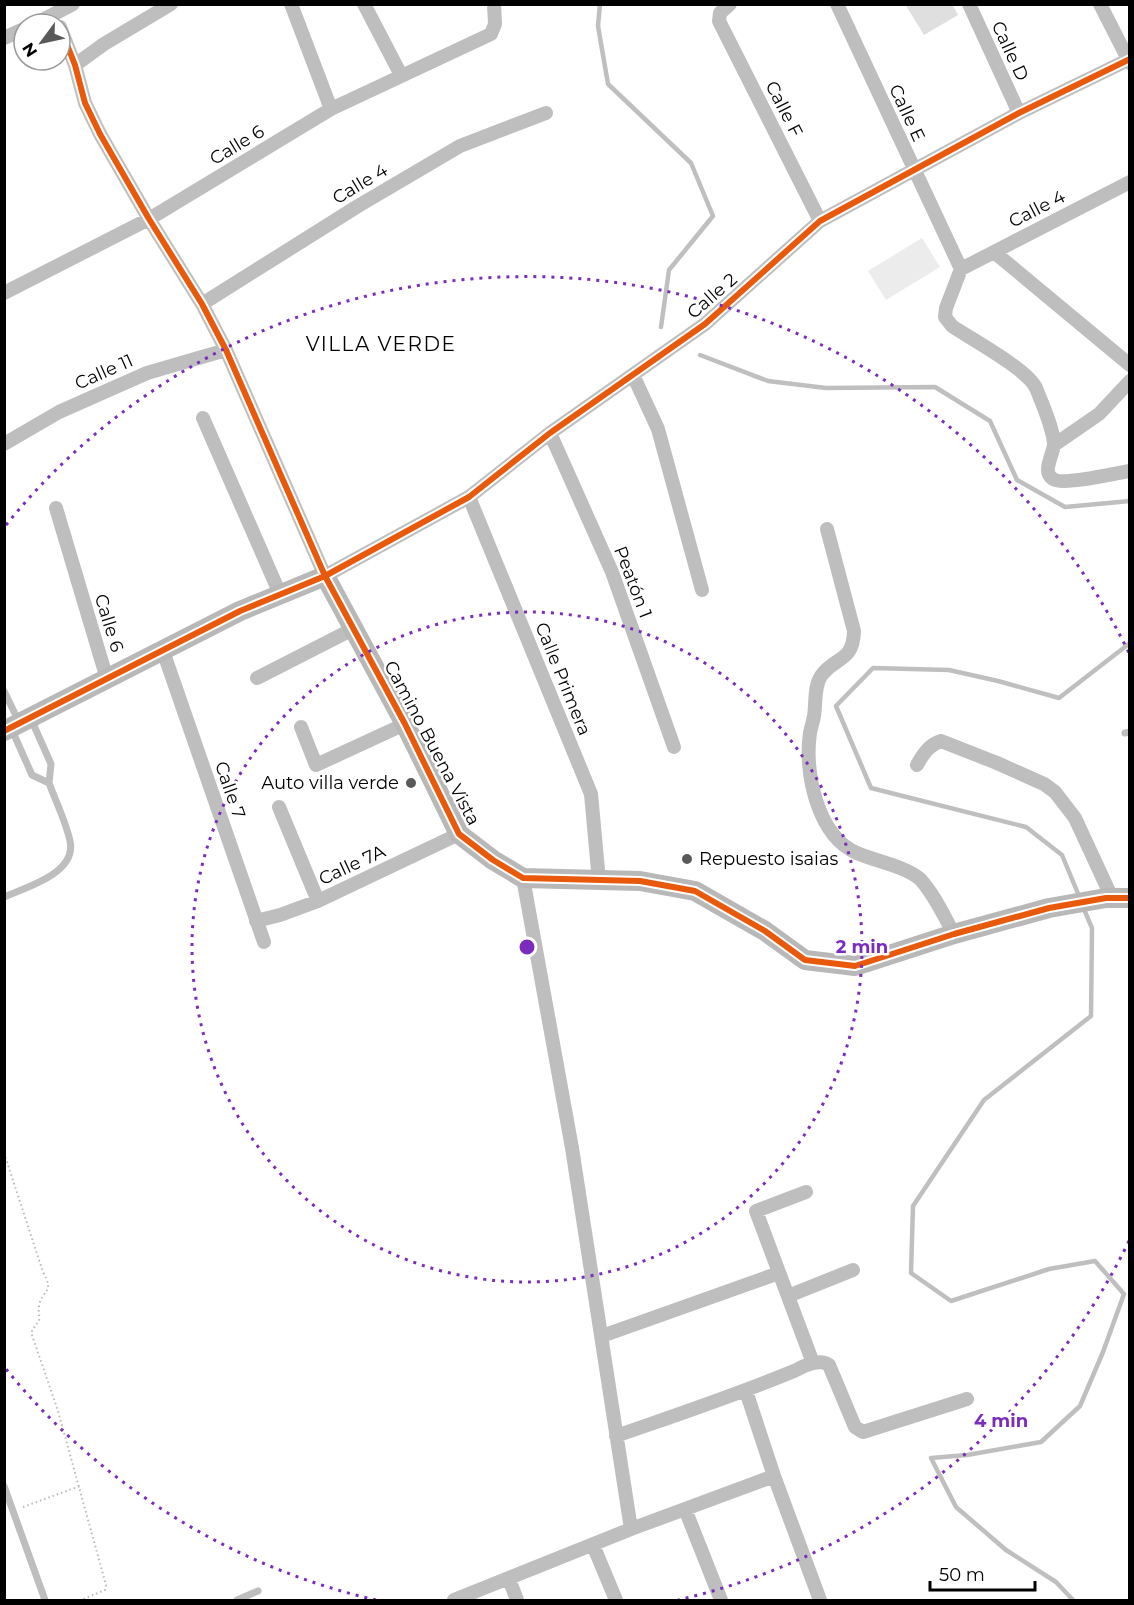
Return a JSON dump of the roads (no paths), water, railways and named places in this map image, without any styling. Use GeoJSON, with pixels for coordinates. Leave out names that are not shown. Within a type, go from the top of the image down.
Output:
{"type":"FeatureCollection","features":[{"type":"Feature","properties":{"kind":"street"},"geometry":{"type":"LineString","coordinates":[[75,65],[171,4]]}},
{"type":"Feature","properties":{"kind":"street"},"geometry":{"type":"LineString","coordinates":[[291,4],[331,109]]}},
{"type":"Feature","properties":{"kind":"street"},"geometry":{"type":"LineString","coordinates":[[364,4],[400,75]]}},
{"type":"Feature","properties":{"kind":"street","name":"Calle 6"},"geometry":{"type":"LineString","coordinates":[[4,293],[149,219],[331,109],[490,34],[495,24],[494,4]]}},
{"type":"Feature","properties":{"kind":"street","name":"Calle E"},"geometry":{"type":"LineString","coordinates":[[837,4],[961,268]]}},
{"type":"Feature","properties":{"kind":"street","name":"Calle D"},"geometry":{"type":"LineString","coordinates":[[969,4],[1019,113]]}},
{"type":"Feature","properties":{"kind":"street"},"geometry":{"type":"LineString","coordinates":[[1101,4],[1129,61]]}},
{"type":"Feature","properties":{"kind":"street","name":"Calle F"},"geometry":{"type":"LineString","coordinates":[[725,9],[719,21],[820,221]]}},
{"type":"Feature","properties":{"kind":"street"},"geometry":{"type":"LineString","coordinates":[[16,725],[240,611],[325,576],[226,350],[202,304],[99,134],[85,103],[72,58]]}},
{"type":"Feature","properties":{"kind":"street","name":"Calle 2"},"geometry":{"type":"LineString","coordinates":[[325,576],[469,497],[550,433],[705,324],[820,221],[1019,113],[1129,61]]}},
{"type":"Feature","properties":{"kind":"street","name":"Calle 4"},"geometry":{"type":"LineString","coordinates":[[202,304],[358,206],[460,146],[546,113]]}},
{"type":"Feature","properties":{"kind":"street","name":"Calle 4"},"geometry":{"type":"LineString","coordinates":[[961,268],[1130,182]]}},
{"type":"Feature","properties":{"kind":"street"},"geometry":{"type":"LineString","coordinates":[[994,252],[1130,365]]}},
{"type":"Feature","properties":{"kind":"street"},"geometry":{"type":"LineString","coordinates":[[961,268],[946,308],[945,317],[952,326],[1020,370],[1034,385],[1054,445],[1048,474],[1055,481],[1060,481],[1130,471]]}},
{"type":"Feature","properties":{"kind":"street","name":"Calle 11"},"geometry":{"type":"LineString","coordinates":[[4,444],[59,412],[147,373],[226,350]]}},
{"type":"Feature","properties":{"kind":"street"},"geometry":{"type":"LineString","coordinates":[[633,375],[658,429],[702,590]]}},
{"type":"Feature","properties":{"kind":"street"},"geometry":{"type":"LineString","coordinates":[[1054,445],[1099,414],[1130,381]]}},
{"type":"Feature","properties":{"kind":"street"},"geometry":{"type":"LineString","coordinates":[[203,418],[280,594]]}},
{"type":"Feature","properties":{"kind":"street","name":"Peatón 1"},"geometry":{"type":"LineString","coordinates":[[550,433],[612,572],[674,747]]}},
{"type":"Feature","properties":{"kind":"street","name":"Calle Primera"},"geometry":{"type":"LineString","coordinates":[[469,497],[591,794],[599,880]]}},
{"type":"Feature","properties":{"kind":"street","name":"Calle 6"},"geometry":{"type":"LineString","coordinates":[[56,508],[107,679]]}},
{"type":"Feature","properties":{"kind":"street"},"geometry":{"type":"LineString","coordinates":[[827,529],[854,638],[850,651],[820,677],[810,733],[808,761],[811,785],[822,814],[835,837],[854,852],[889,864],[919,879],[933,897],[954,933]]}},
{"type":"Feature","properties":{"kind":"street","name":"Camino Buena Vista"},"geometry":{"type":"LineString","coordinates":[[325,576],[405,724],[459,834],[493,860],[523,878],[640,881],[695,891],[765,931],[805,960],[855,966],[954,933],[1049,908],[1116,898]]}},
{"type":"Feature","properties":{"kind":"street"},"geometry":{"type":"LineString","coordinates":[[257,678],[355,628]]}},
{"type":"Feature","properties":{"kind":"street","name":"Calle 7"},"geometry":{"type":"LineString","coordinates":[[163,651],[264,942]]}},
{"type":"Feature","properties":{"kind":"street"},"geometry":{"type":"LineString","coordinates":[[302,727],[316,765],[405,724]]}},
{"type":"Feature","properties":{"kind":"street"},"geometry":{"type":"LineString","coordinates":[[917,765],[927,750],[941,741],[1044,784],[1055,792],[1075,818],[1116,898]]}},
{"type":"Feature","properties":{"kind":"street"},"geometry":{"type":"LineString","coordinates":[[279,807],[318,901]]}},
{"type":"Feature","properties":{"kind":"street","name":"Calle 7A"},"geometry":{"type":"LineString","coordinates":[[256,921],[318,901],[459,834]]}},
{"type":"Feature","properties":{"kind":"street"},"geometry":{"type":"LineString","coordinates":[[523,878],[572,1148],[631,1529]]}},
{"type":"Feature","properties":{"kind":"street"},"geometry":{"type":"LineString","coordinates":[[806,1192],[756,1211],[813,1363]]}},
{"type":"Feature","properties":{"kind":"street"},"geometry":{"type":"LineString","coordinates":[[788,1296],[853,1270]]}},
{"type":"Feature","properties":{"kind":"street"},"geometry":{"type":"LineString","coordinates":[[602,1336],[779,1273]]}},
{"type":"Feature","properties":{"kind":"street"},"geometry":{"type":"LineString","coordinates":[[616,1436],[746,1391],[813,1363],[829,1365],[855,1427],[863,1432],[967,1399]]}},
{"type":"Feature","properties":{"kind":"street"},"geometry":{"type":"LineString","coordinates":[[746,1391],[774,1476],[820,1600]]}},
{"type":"Feature","properties":{"kind":"street"},"geometry":{"type":"LineString","coordinates":[[454,1600],[631,1529],[774,1476]]}},
{"type":"Feature","properties":{"kind":"street"},"geometry":{"type":"LineString","coordinates":[[685,1509],[721,1600]]}},
{"type":"Feature","properties":{"kind":"street"},"geometry":{"type":"LineString","coordinates":[[593,1545],[616,1600]]}},
{"type":"Feature","properties":{"kind":"street"},"geometry":{"type":"LineString","coordinates":[[509,1579],[517,1600]]}},
{"type":"Feature","properties":{"kind":"lane"},"geometry":{"type":"LineString","coordinates":[[4,691],[32,775],[49,783]]}},
{"type":"Feature","properties":{"kind":"lane"},"geometry":{"type":"LineString","coordinates":[[4,897],[51,876],[70,858],[71,842],[49,783],[51,765],[16,725]]}},
{"type":"Feature","properties":{"kind":"lane"},"geometry":{"type":"LineString","coordinates":[[4,1486],[45,1600]]}},
{"type":"Feature","properties":{"kind":"lane"},"geometry":{"type":"LineString","coordinates":[[237,1600],[258,1591]]}},
{"type":"Feature","properties":{"kind":"waterway"},"geometry":{"type":"LineString","coordinates":[[600,4],[598,26],[608,84],[691,163],[713,216],[669,270],[661,327]]}},
{"type":"Feature","properties":{"kind":"waterway"},"geometry":{"type":"LineString","coordinates":[[700,355],[768,381],[826,388],[935,387],[990,421],[1017,480],[1065,507],[1130,501]]}},
{"type":"Feature","properties":{"kind":"waterway"},"geometry":{"type":"LineString","coordinates":[[1079,896],[1062,855],[1026,827],[871,788],[836,706],[873,668],[949,670],[1059,698],[1130,643]]}},
{"type":"Feature","properties":{"kind":"waterway"},"geometry":{"type":"LineString","coordinates":[[1073,1600],[1056,1582],[1006,1550],[956,1507],[931,1458],[967,1455],[1041,1442],[1080,1406],[1124,1294],[1095,1261],[1049,1269],[951,1301],[911,1273],[913,1206],[984,1100],[1091,1016],[1092,928],[1083,907]]}},
{"type":"Feature","properties":{"kind":"place","name":"Auto villa verde"},"geometry":{"type":"Point","coordinates":[411,783]}},
{"type":"Feature","properties":{"kind":"place","name":"Repuesto isaias"},"geometry":{"type":"Point","coordinates":[687,859]}},
{"type":"Feature","properties":{"kind":"district","name":"VILLA VERDE"},"geometry":{"type":"Point","coordinates":[381,344]}}]}
